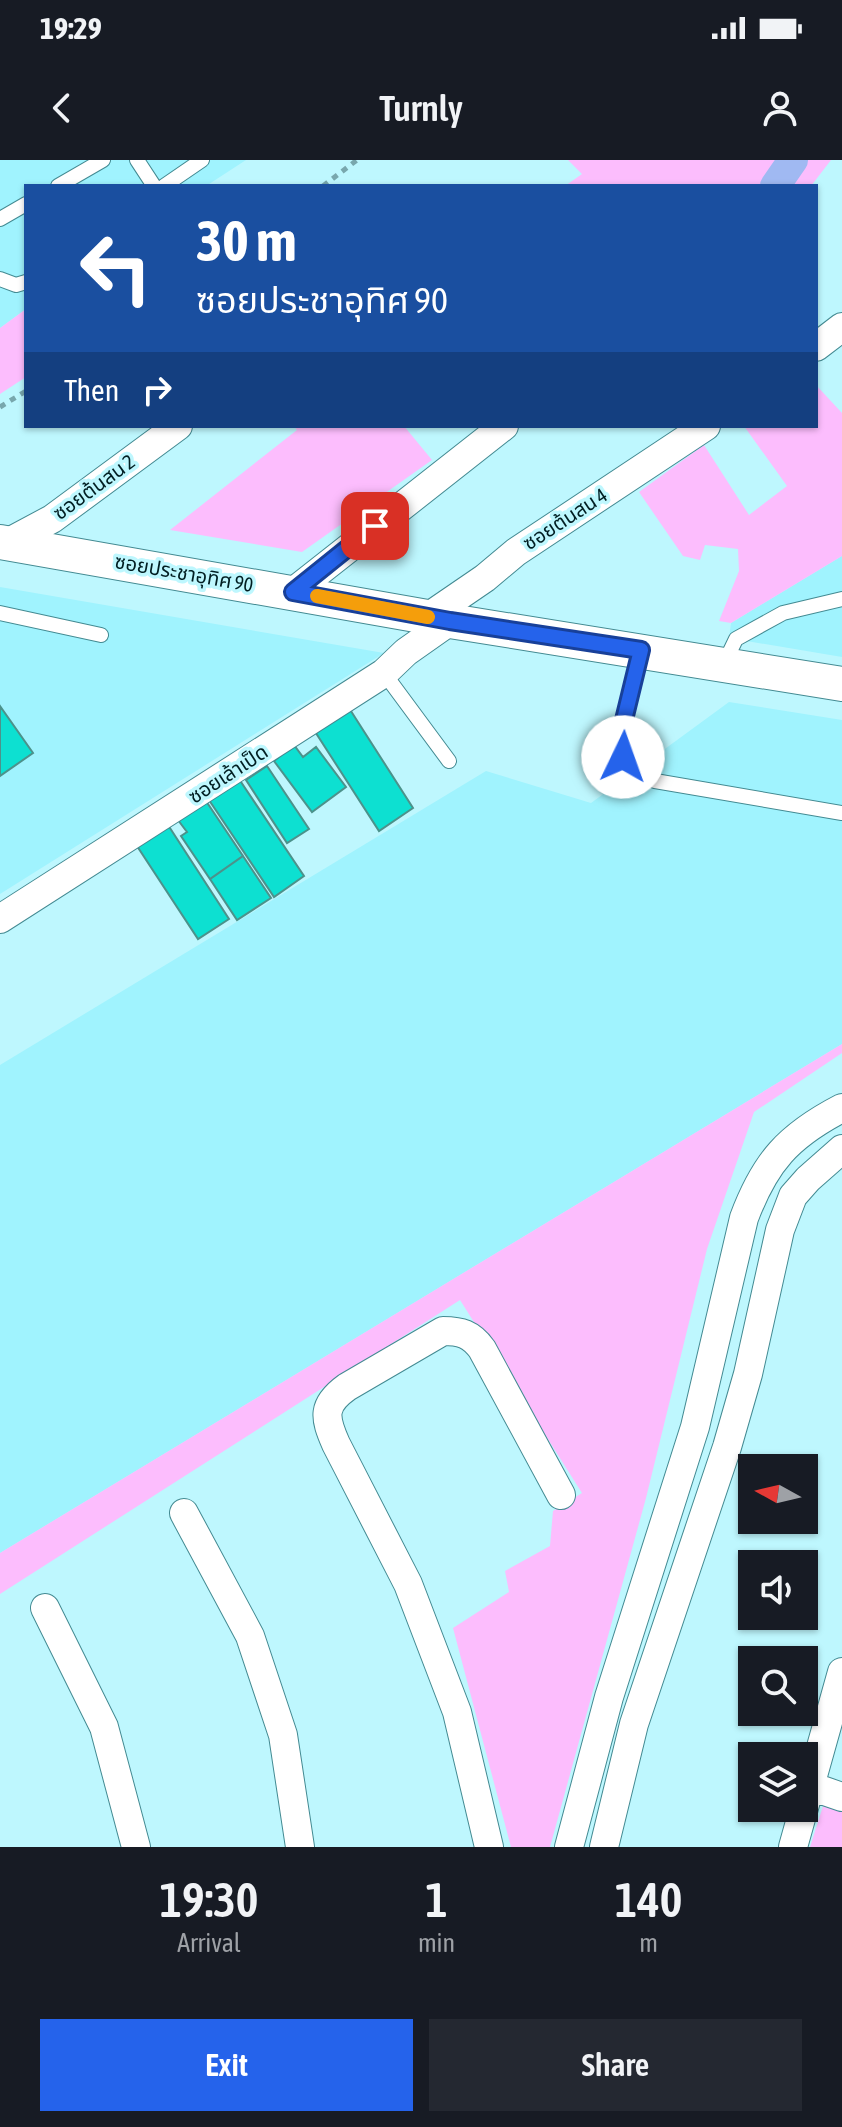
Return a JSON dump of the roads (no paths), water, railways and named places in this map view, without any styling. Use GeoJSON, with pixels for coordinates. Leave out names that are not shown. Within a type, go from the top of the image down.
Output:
{"type":"FeatureCollection","features":[{"type":"Feature","properties":{"kind":"street"},"geometry":{"type":"LineString","coordinates":[[818,345],[842,327]]}},
{"type":"Feature","properties":{"kind":"street","name":"ซอยต้นสน 2"},"geometry":{"type":"LineString","coordinates":[[4,546],[52,519],[175,428]]}},
{"type":"Feature","properties":{"kind":"street"},"geometry":{"type":"LineString","coordinates":[[293,592],[501,428]]}},
{"type":"Feature","properties":{"kind":"street","name":"ซอยต้นสน 4"},"geometry":{"type":"LineString","coordinates":[[439,619],[516,552],[700,428]]}},
{"type":"Feature","properties":{"kind":"street","name":"ซอยประชาอุทิศ 90"},"geometry":{"type":"LineString","coordinates":[[4,546],[842,684]]}},
{"type":"Feature","properties":{"kind":"street","name":"ซอยเล้าเป็ด"},"geometry":{"type":"LineString","coordinates":[[0,919],[384,673],[439,619]]}},
{"type":"Feature","properties":{"kind":"street"},"geometry":{"type":"LineString","coordinates":[[569,1847],[609,1697],[695,1427],[744,1218],[756,1186],[771,1161],[796,1137],[842,1108]]}},
{"type":"Feature","properties":{"kind":"street"},"geometry":{"type":"LineString","coordinates":[[604,1847],[634,1724],[727,1447],[757,1337],[773,1253],[793,1196],[842,1149]]}},
{"type":"Feature","properties":{"kind":"street"},"geometry":{"type":"LineString","coordinates":[[719,1326],[757,1337]]}},
{"type":"Feature","properties":{"kind":"street"},"geometry":{"type":"LineString","coordinates":[[489,1847],[457,1712],[408,1584],[336,1444],[328,1425],[327,1410],[333,1397],[347,1387],[443,1331],[459,1331],[473,1337],[482,1349],[561,1495]]}},
{"type":"Feature","properties":{"kind":"street"},"geometry":{"type":"LineString","coordinates":[[184,1513],[250,1636],[283,1735],[300,1847]]}},
{"type":"Feature","properties":{"kind":"street"},"geometry":{"type":"LineString","coordinates":[[45,1608],[104,1727],[136,1847]]}},
{"type":"Feature","properties":{"kind":"street"},"geometry":{"type":"LineString","coordinates":[[818,1758],[842,1672]]}},
{"type":"Feature","properties":{"kind":"street"},"geometry":{"type":"LineString","coordinates":[[818,1789],[842,1797]]}},
{"type":"Feature","properties":{"kind":"street"},"geometry":{"type":"LineString","coordinates":[[793,1847],[800,1822]]}},
{"type":"Feature","properties":{"kind":"lane"},"geometry":{"type":"LineString","coordinates":[[61,184],[103,160]]}},
{"type":"Feature","properties":{"kind":"lane"},"geometry":{"type":"LineString","coordinates":[[137,160],[153,184]]}},
{"type":"Feature","properties":{"kind":"lane"},"geometry":{"type":"LineString","coordinates":[[167,184],[202,160]]}},
{"type":"Feature","properties":{"kind":"lane"},"geometry":{"type":"LineString","coordinates":[[0,219],[24,205]]}},
{"type":"Feature","properties":{"kind":"lane"},"geometry":{"type":"LineString","coordinates":[[0,279],[16,285],[24,283]]}},
{"type":"Feature","properties":{"kind":"lane"},"geometry":{"type":"LineString","coordinates":[[724,664],[736,639],[783,613],[842,599]]}},
{"type":"Feature","properties":{"kind":"lane"},"geometry":{"type":"LineString","coordinates":[[0,613],[101,635]]}},
{"type":"Feature","properties":{"kind":"lane"},"geometry":{"type":"LineString","coordinates":[[641,650],[622,728],[623,757],[635,773],[655,781],[842,813]]}},
{"type":"Feature","properties":{"kind":"lane"},"geometry":{"type":"LineString","coordinates":[[384,673],[449,761]]}},
{"type":"Feature","properties":{"kind":"waterway"},"geometry":{"type":"LineString","coordinates":[[776,184],[793,160]]}}]}
